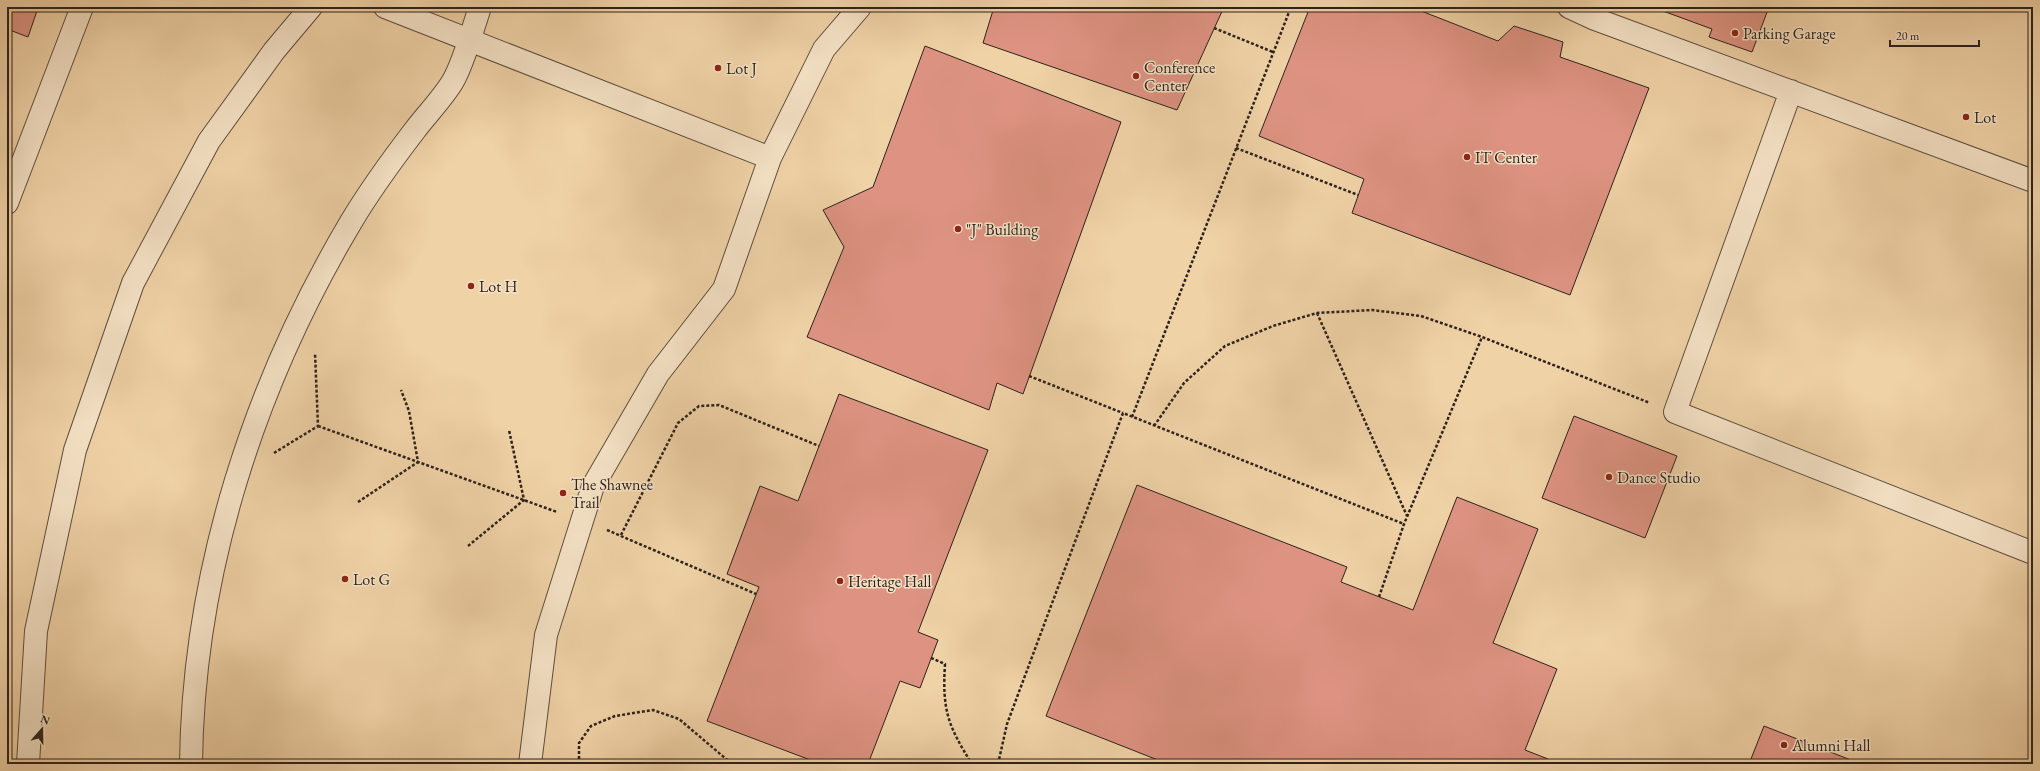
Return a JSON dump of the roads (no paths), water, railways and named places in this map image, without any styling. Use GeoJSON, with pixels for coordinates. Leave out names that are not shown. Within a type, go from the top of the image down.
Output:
{"type":"FeatureCollection","features":[{"type":"Feature","properties":{"kind":"lane"},"geometry":{"type":"LineString","coordinates":[[7,203],[82,7]]}},
{"type":"Feature","properties":{"kind":"lane"},"geometry":{"type":"LineString","coordinates":[[28,764],[36,631],[75,450],[133,283],[209,141],[274,51],[311,7]]}},
{"type":"Feature","properties":{"kind":"lane"},"geometry":{"type":"LineString","coordinates":[[385,7],[770,158]]}},
{"type":"Feature","properties":{"kind":"lane"},"geometry":{"type":"LineString","coordinates":[[191,764],[191,729],[194,695],[212,570],[233,485],[258,416],[304,306],[320,275],[379,178],[453,80],[480,7]]}},
{"type":"Feature","properties":{"kind":"lane"},"geometry":{"type":"LineString","coordinates":[[530,764],[546,635],[593,486],[658,374],[724,289],[770,158],[824,49],[860,7]]}},
{"type":"Feature","properties":{"kind":"lane"},"geometry":{"type":"LineString","coordinates":[[1569,7],[1595,19],[2033,181]]}},
{"type":"Feature","properties":{"kind":"lane"},"geometry":{"type":"LineString","coordinates":[[1790,91],[1675,412],[2033,553]]}},
{"type":"Feature","properties":{"kind":"place","name":"Parking Garage"},"geometry":{"type":"Point","coordinates":[1735,33]}},
{"type":"Feature","properties":{"kind":"place","name":"Lot J"},"geometry":{"type":"Point","coordinates":[718,68]}},
{"type":"Feature","properties":{"kind":"place","name":"Conference Center"},"geometry":{"type":"Point","coordinates":[1136,76]}},
{"type":"Feature","properties":{"kind":"place","name":"Lot"},"geometry":{"type":"Point","coordinates":[1966,117]}},
{"type":"Feature","properties":{"kind":"place","name":"IT Center"},"geometry":{"type":"Point","coordinates":[1467,157]}},
{"type":"Feature","properties":{"kind":"place","name":"\"J\" Building"},"geometry":{"type":"Point","coordinates":[958,229]}},
{"type":"Feature","properties":{"kind":"place","name":"Lot H"},"geometry":{"type":"Point","coordinates":[471,286]}},
{"type":"Feature","properties":{"kind":"place","name":"Dance Studio"},"geometry":{"type":"Point","coordinates":[1609,477]}},
{"type":"Feature","properties":{"kind":"place","name":"The Shawnee Trail"},"geometry":{"type":"Point","coordinates":[563,493]}},
{"type":"Feature","properties":{"kind":"place","name":"Lot G"},"geometry":{"type":"Point","coordinates":[345,579]}},
{"type":"Feature","properties":{"kind":"place","name":"Heritage Hall"},"geometry":{"type":"Point","coordinates":[840,581]}},
{"type":"Feature","properties":{"kind":"place","name":"Alumni Hall"},"geometry":{"type":"Point","coordinates":[1784,745]}}]}
